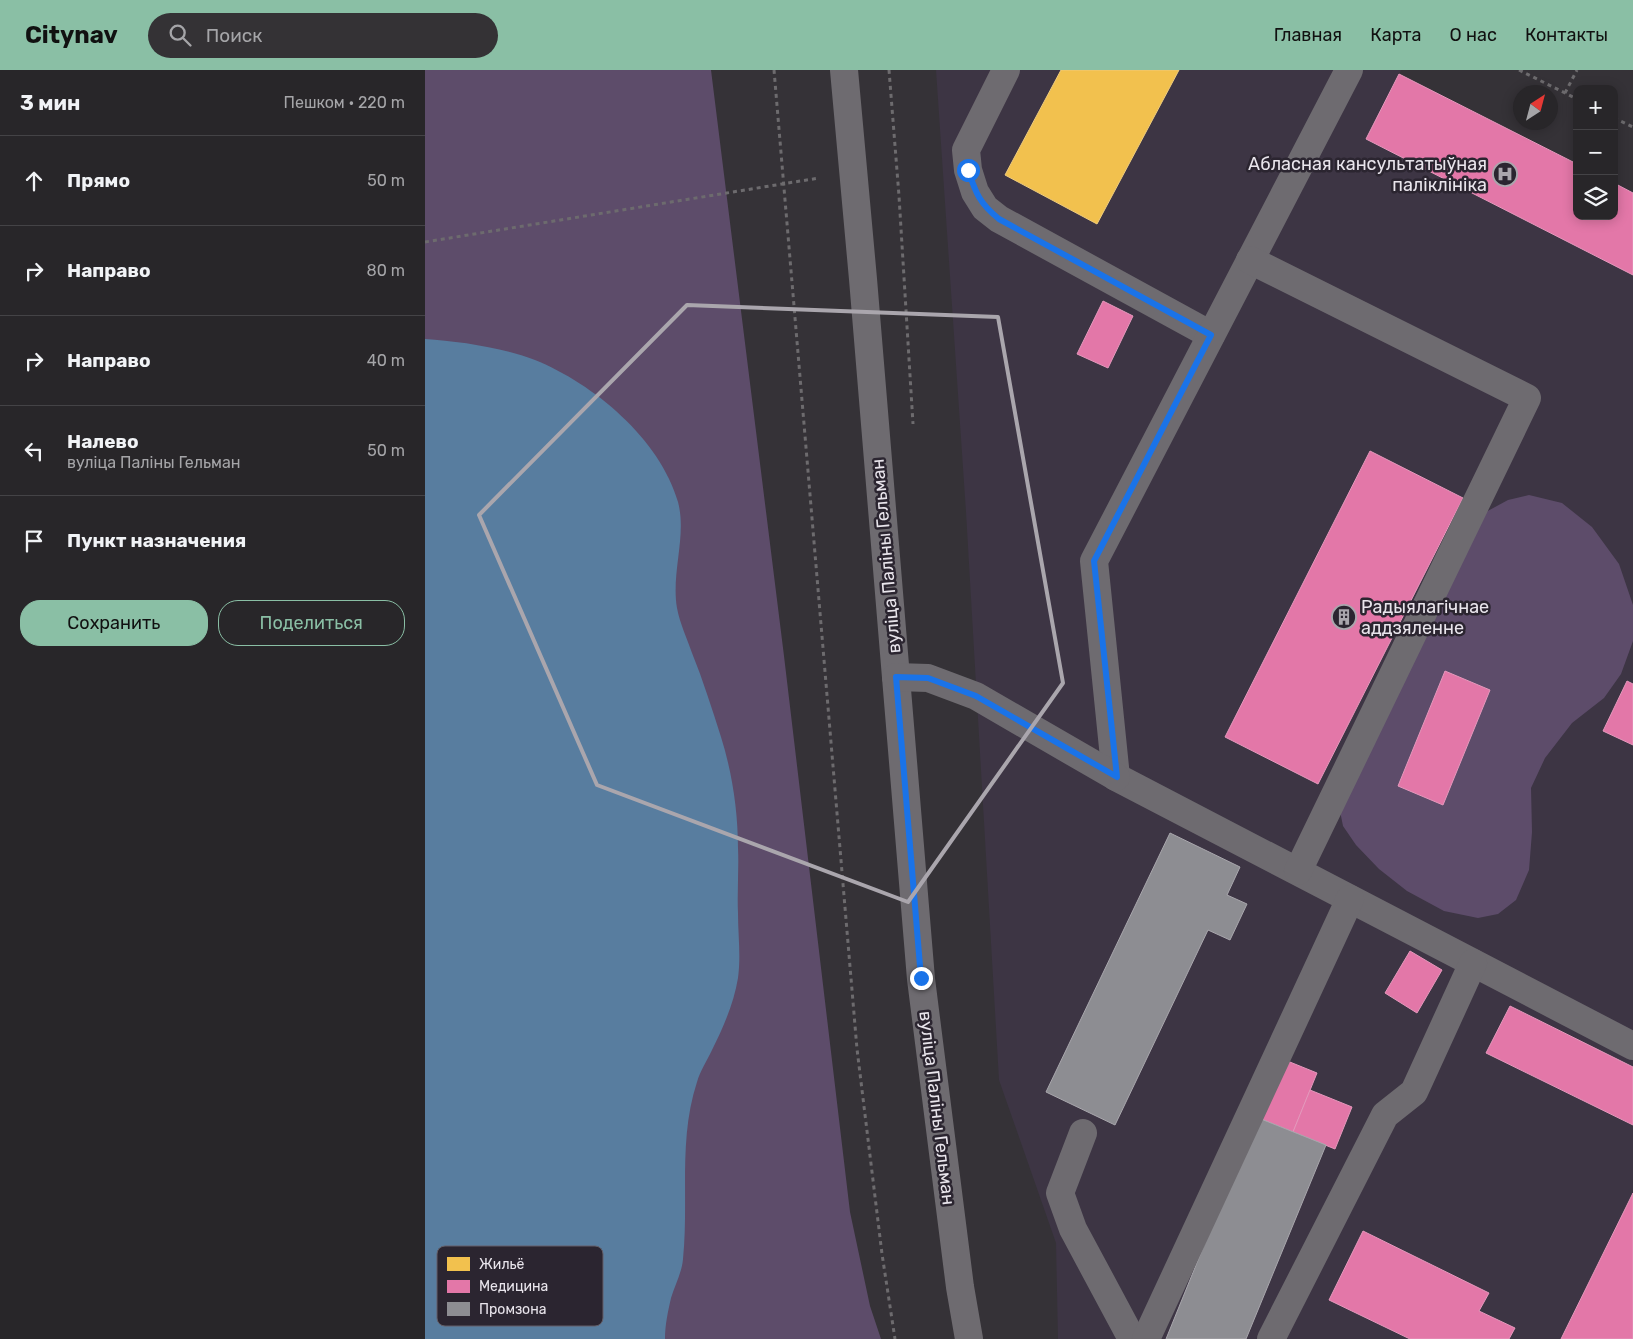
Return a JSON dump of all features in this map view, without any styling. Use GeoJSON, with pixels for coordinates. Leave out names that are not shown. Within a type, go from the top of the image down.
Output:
{"type":"FeatureCollection","features":[{"type":"Feature","properties":{"kind":"street","name":"вуліца Паліны Гельман"},"geometry":{"type":"LineString","coordinates":[[844,70],[921,978],[960,1287],[969,1339]]}},
{"type":"Feature","properties":{"kind":"street"},"geometry":{"type":"LineString","coordinates":[[1006,70],[966,150],[968,170],[975,192],[985,208],[999,219],[1211,335]]}},
{"type":"Feature","properties":{"kind":"street"},"geometry":{"type":"LineString","coordinates":[[1117,777],[1094,561],[1349,70]]}},
{"type":"Feature","properties":{"kind":"street"},"geometry":{"type":"LineString","coordinates":[[1250,260],[1527,398],[1298,871]]}},
{"type":"Feature","properties":{"kind":"street"},"geometry":{"type":"LineString","coordinates":[[896,677],[928,678],[976,696],[1117,777],[1633,1046]]}},
{"type":"Feature","properties":{"kind":"street"},"geometry":{"type":"LineString","coordinates":[[1146,1339],[1350,898]]}},
{"type":"Feature","properties":{"kind":"street"},"geometry":{"type":"LineString","coordinates":[[1271,1339],[1385,1115],[1414,1092],[1473,963]]}},
{"type":"Feature","properties":{"kind":"street"},"geometry":{"type":"LineString","coordinates":[[1083,1133],[1060,1193],[1073,1228],[1132,1339]]}},
{"type":"Feature","properties":{"kind":"path"},"geometry":{"type":"LineString","coordinates":[[774,70],[857,1048],[882,1254],[895,1339]]}},
{"type":"Feature","properties":{"kind":"path"},"geometry":{"type":"LineString","coordinates":[[1519,70],[1573,97]]}},
{"type":"Feature","properties":{"kind":"path"},"geometry":{"type":"LineString","coordinates":[[1565,93],[1577,70]]}},
{"type":"Feature","properties":{"kind":"path"},"geometry":{"type":"LineString","coordinates":[[1618,120],[1633,127]]}},
{"type":"Feature","properties":{"kind":"path"},"geometry":{"type":"LineString","coordinates":[[425,242],[854,173]]}},
{"type":"Feature","properties":{"kind":"highlighted area"},"geometry":{"type":"Polygon","coordinates":[[[687,305],[998,317],[1063,683],[908,902],[597,785],[479,515],[687,305]]]}},
{"type":"Feature","properties":{"kind":"shaded area"},"geometry":{"type":"Polygon","coordinates":[[[425,70],[711,70],[784,656],[850,1212],[870,1306],[881,1339],[425,1339],[425,70]]]}},
{"type":"Feature","properties":{"kind":"shaded area"},"geometry":{"type":"Polygon","coordinates":[[[936,70],[1401,70],[1399,74],[1573,162],[1573,220],[1618,220],[1618,184],[1633,192],[1633,1339],[1058,1339],[1056,1243],[999,1080],[966,512],[936,70]]]}},
{"type":"Feature","properties":{"kind":"shaded area"},"geometry":{"type":"Polygon","coordinates":[[[1529,495],[1562,503],[1592,527],[1619,564],[1633,605],[1633,641],[1621,674],[1604,698],[1572,723],[1545,758],[1531,788],[1532,832],[1529,870],[1516,900],[1498,914],[1478,918],[1444,911],[1407,891],[1379,869],[1356,845],[1343,826],[1338,801],[1484,513],[1508,500],[1529,495]]]}},
{"type":"Feature","properties":{"kind":"water"},"geometry":{"type":"Polygon","coordinates":[[[425,339],[452,341],[510,352],[535,360],[580,383],[622,416],[656,457],[669,479],[678,502],[681,528],[676,581],[677,608],[721,737],[736,806],[739,962],[738,978],[731,1006],[700,1074],[691,1104],[686,1148],[683,1259],[670,1303],[665,1339],[425,1339],[425,339]]]}},
{"type":"Feature","properties":{"kind":"building: Жильё"},"geometry":{"type":"Polygon","coordinates":[[[1061,70],[1179,70],[1097,224],[1005,175],[1061,70]]]}},
{"type":"Feature","properties":{"kind":"building: Медицина","name":"Абласная кансультатыўная паліклініка"},"geometry":{"type":"Polygon","coordinates":[[[1399,74],[1573,162],[1573,220],[1618,220],[1618,185],[1633,193],[1633,275],[1366,139],[1399,74]]]}},
{"type":"Feature","properties":{"kind":"building: Медицина"},"geometry":{"type":"Polygon","coordinates":[[[1103,301],[1133,316],[1108,368],[1077,354],[1103,301]]]}},
{"type":"Feature","properties":{"kind":"building: Медицина","name":"Радыялагічнае аддзяленне"},"geometry":{"type":"Polygon","coordinates":[[[1370,451],[1463,498],[1318,784],[1225,737],[1370,451]]]}},
{"type":"Feature","properties":{"kind":"building: Медицина"},"geometry":{"type":"Polygon","coordinates":[[[1445,671],[1490,690],[1443,805],[1398,786],[1445,671]]]}},
{"type":"Feature","properties":{"kind":"building: Медицина"},"geometry":{"type":"Polygon","coordinates":[[[1627,681],[1633,684],[1633,745],[1603,731],[1627,681]]]}},
{"type":"Feature","properties":{"kind":"building: Медицина"},"geometry":{"type":"Polygon","coordinates":[[[1410,951],[1442,970],[1417,1013],[1385,993],[1410,951]]]}},
{"type":"Feature","properties":{"kind":"building: Медицина"},"geometry":{"type":"Polygon","coordinates":[[[1510,1006],[1633,1067],[1633,1125],[1486,1053],[1510,1006]]]}},
{"type":"Feature","properties":{"kind":"building: Медицина"},"geometry":{"type":"Polygon","coordinates":[[[1280,1058],[1317,1073],[1293,1132],[1256,1117],[1280,1058]]]}},
{"type":"Feature","properties":{"kind":"building: Медицина"},"geometry":{"type":"Polygon","coordinates":[[[1310,1090],[1352,1107],[1335,1149],[1293,1132],[1310,1090]]]}},
{"type":"Feature","properties":{"kind":"building: Медицина"},"geometry":{"type":"Polygon","coordinates":[[[1633,1193],[1633,1339],[1561,1339],[1633,1193]]]}},
{"type":"Feature","properties":{"kind":"building: Медицина"},"geometry":{"type":"Polygon","coordinates":[[[1363,1231],[1489,1293],[1479,1311],[1515,1328],[1509,1339],[1410,1339],[1329,1300],[1363,1231]]]}},
{"type":"Feature","properties":{"kind":"building: Промзона"},"geometry":{"type":"Polygon","coordinates":[[[1170,833],[1240,867],[1227,895],[1247,904],[1230,940],[1208,930],[1115,1125],[1046,1092],[1170,833]]]}},
{"type":"Feature","properties":{"kind":"building: Промзона"},"geometry":{"type":"Polygon","coordinates":[[[1256,1117],[1326,1145],[1246,1339],[1166,1339],[1256,1117]]]}},
{"type":"Feature","properties":{"kind":"place","name":"Абласная кансультатыўная паліклініка"},"geometry":{"type":"Point","coordinates":[1505,174]}},
{"type":"Feature","properties":{"kind":"place","name":"Радыялагічнае аддзяленне"},"geometry":{"type":"Point","coordinates":[1344,617]}},
{"type":"Feature","properties":{"kind":"route"},"geometry":{"type":"LineString","coordinates":[[921,978],[896,677],[928,678],[976,696],[1117,777],[1094,561],[1211,335],[999,219],[985,208],[975,192],[968,170]]}}]}
